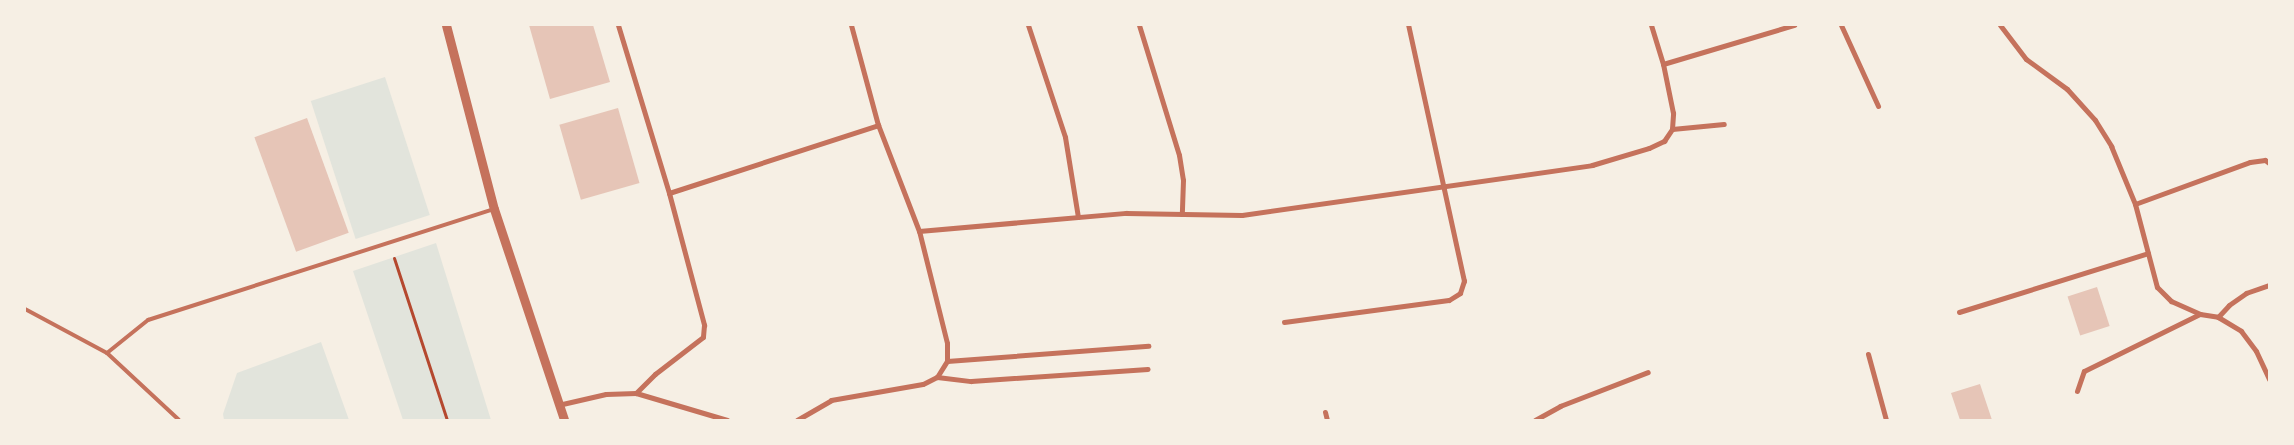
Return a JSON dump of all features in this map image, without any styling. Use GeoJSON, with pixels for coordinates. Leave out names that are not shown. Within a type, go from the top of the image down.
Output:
{"type":"FeatureCollection","features":[{"type":"Feature","properties":{"kind":"street"},"geometry":{"type":"LineString","coordinates":[[446,25],[494,209],[564,420]]}},
{"type":"Feature","properties":{"kind":"street"},"geometry":{"type":"LineString","coordinates":[[618,25],[669,193],[704,325],[703,337],[655,374],[636,393]]}},
{"type":"Feature","properties":{"kind":"street"},"geometry":{"type":"LineString","coordinates":[[797,420],[831,400],[922,384],[936,377],[947,361],[946,343],[919,231],[878,125],[851,25]]}},
{"type":"Feature","properties":{"kind":"street"},"geometry":{"type":"LineString","coordinates":[[1028,25],[1065,137],[1078,217]]}},
{"type":"Feature","properties":{"kind":"street"},"geometry":{"type":"LineString","coordinates":[[1138,25],[1179,154],[1183,180],[1182,214]]}},
{"type":"Feature","properties":{"kind":"street"},"geometry":{"type":"LineString","coordinates":[[1284,322],[1448,300],[1460,293],[1464,281],[1441,189],[1408,25]]}},
{"type":"Feature","properties":{"kind":"street"},"geometry":{"type":"LineString","coordinates":[[919,231],[1078,217],[1242,214],[1441,189],[1592,166],[1649,148],[1664,141],[1672,129],[1673,113],[1663,64],[1651,25]]}},
{"type":"Feature","properties":{"kind":"street"},"geometry":{"type":"LineString","coordinates":[[1663,64],[1794,25]]}},
{"type":"Feature","properties":{"kind":"street"},"geometry":{"type":"LineString","coordinates":[[1841,25],[1878,106]]}},
{"type":"Feature","properties":{"kind":"street"},"geometry":{"type":"LineString","coordinates":[[2000,25],[2026,59],[2068,89],[2095,120],[2111,146],[2135,204],[2157,288],[2171,301],[2200,314],[2218,317],[2241,331],[2256,351],[2269,379]]}},
{"type":"Feature","properties":{"kind":"street"},"geometry":{"type":"LineString","coordinates":[[1672,129],[1724,124]]}},
{"type":"Feature","properties":{"kind":"street"},"geometry":{"type":"LineString","coordinates":[[669,193],[878,125]]}},
{"type":"Feature","properties":{"kind":"street"},"geometry":{"type":"LineString","coordinates":[[2135,204],[2250,162],[2265,160],[2269,163]]}},
{"type":"Feature","properties":{"kind":"street"},"geometry":{"type":"LineString","coordinates":[[1959,312],[2148,253]]}},
{"type":"Feature","properties":{"kind":"street"},"geometry":{"type":"LineString","coordinates":[[2218,317],[2229,304],[2246,293],[2269,285]]}},
{"type":"Feature","properties":{"kind":"street"},"geometry":{"type":"LineString","coordinates":[[2077,392],[2084,371],[2200,314]]}},
{"type":"Feature","properties":{"kind":"street"},"geometry":{"type":"LineString","coordinates":[[947,361],[1148,346]]}},
{"type":"Feature","properties":{"kind":"street"},"geometry":{"type":"LineString","coordinates":[[1868,354],[1886,420]]}},
{"type":"Feature","properties":{"kind":"street"},"geometry":{"type":"LineString","coordinates":[[936,377],[971,381],[1148,369]]}},
{"type":"Feature","properties":{"kind":"street"},"geometry":{"type":"LineString","coordinates":[[1535,420],[1560,406],[1648,372]]}},
{"type":"Feature","properties":{"kind":"street"},"geometry":{"type":"LineString","coordinates":[[558,405],[606,394],[636,393],[726,420]]}},
{"type":"Feature","properties":{"kind":"street"},"geometry":{"type":"LineString","coordinates":[[1324,412],[1327,420]]}},
{"type":"Feature","properties":{"kind":"lane"},"geometry":{"type":"LineString","coordinates":[[107,353],[148,320],[494,209]]}},
{"type":"Feature","properties":{"kind":"lane"},"geometry":{"type":"LineString","coordinates":[[25,309],[107,353],[179,420]]}},
{"type":"Feature","properties":{"kind":"path"},"geometry":{"type":"LineString","coordinates":[[394,258],[446,420]]}},
{"type":"Feature","properties":{"kind":"shaded area"},"geometry":{"type":"Polygon","coordinates":[[[385,77],[430,215],[356,239],[311,101],[385,77]]]}},
{"type":"Feature","properties":{"kind":"shaded area"},"geometry":{"type":"Polygon","coordinates":[[[436,243],[491,420],[403,420],[353,271],[436,243]]]}},
{"type":"Feature","properties":{"kind":"shaded area"},"geometry":{"type":"Polygon","coordinates":[[[321,342],[349,420],[224,420],[223,414],[237,373],[321,342]]]}},
{"type":"Feature","properties":{"kind":"building"},"geometry":{"type":"Polygon","coordinates":[[[529,25],[593,25],[610,82],[550,99],[529,25]]]}},
{"type":"Feature","properties":{"kind":"building"},"geometry":{"type":"Polygon","coordinates":[[[618,108],[639,183],[581,200],[559,125],[618,108]]]}},
{"type":"Feature","properties":{"kind":"building"},"geometry":{"type":"Polygon","coordinates":[[[307,118],[349,233],[296,252],[254,137],[307,118]]]}},
{"type":"Feature","properties":{"kind":"building"},"geometry":{"type":"Polygon","coordinates":[[[2097,287],[2110,326],[2080,336],[2068,297],[2097,287]]]}},
{"type":"Feature","properties":{"kind":"building"},"geometry":{"type":"Polygon","coordinates":[[[1980,384],[1992,420],[1960,420],[1951,393],[1980,384]]]}}]}
